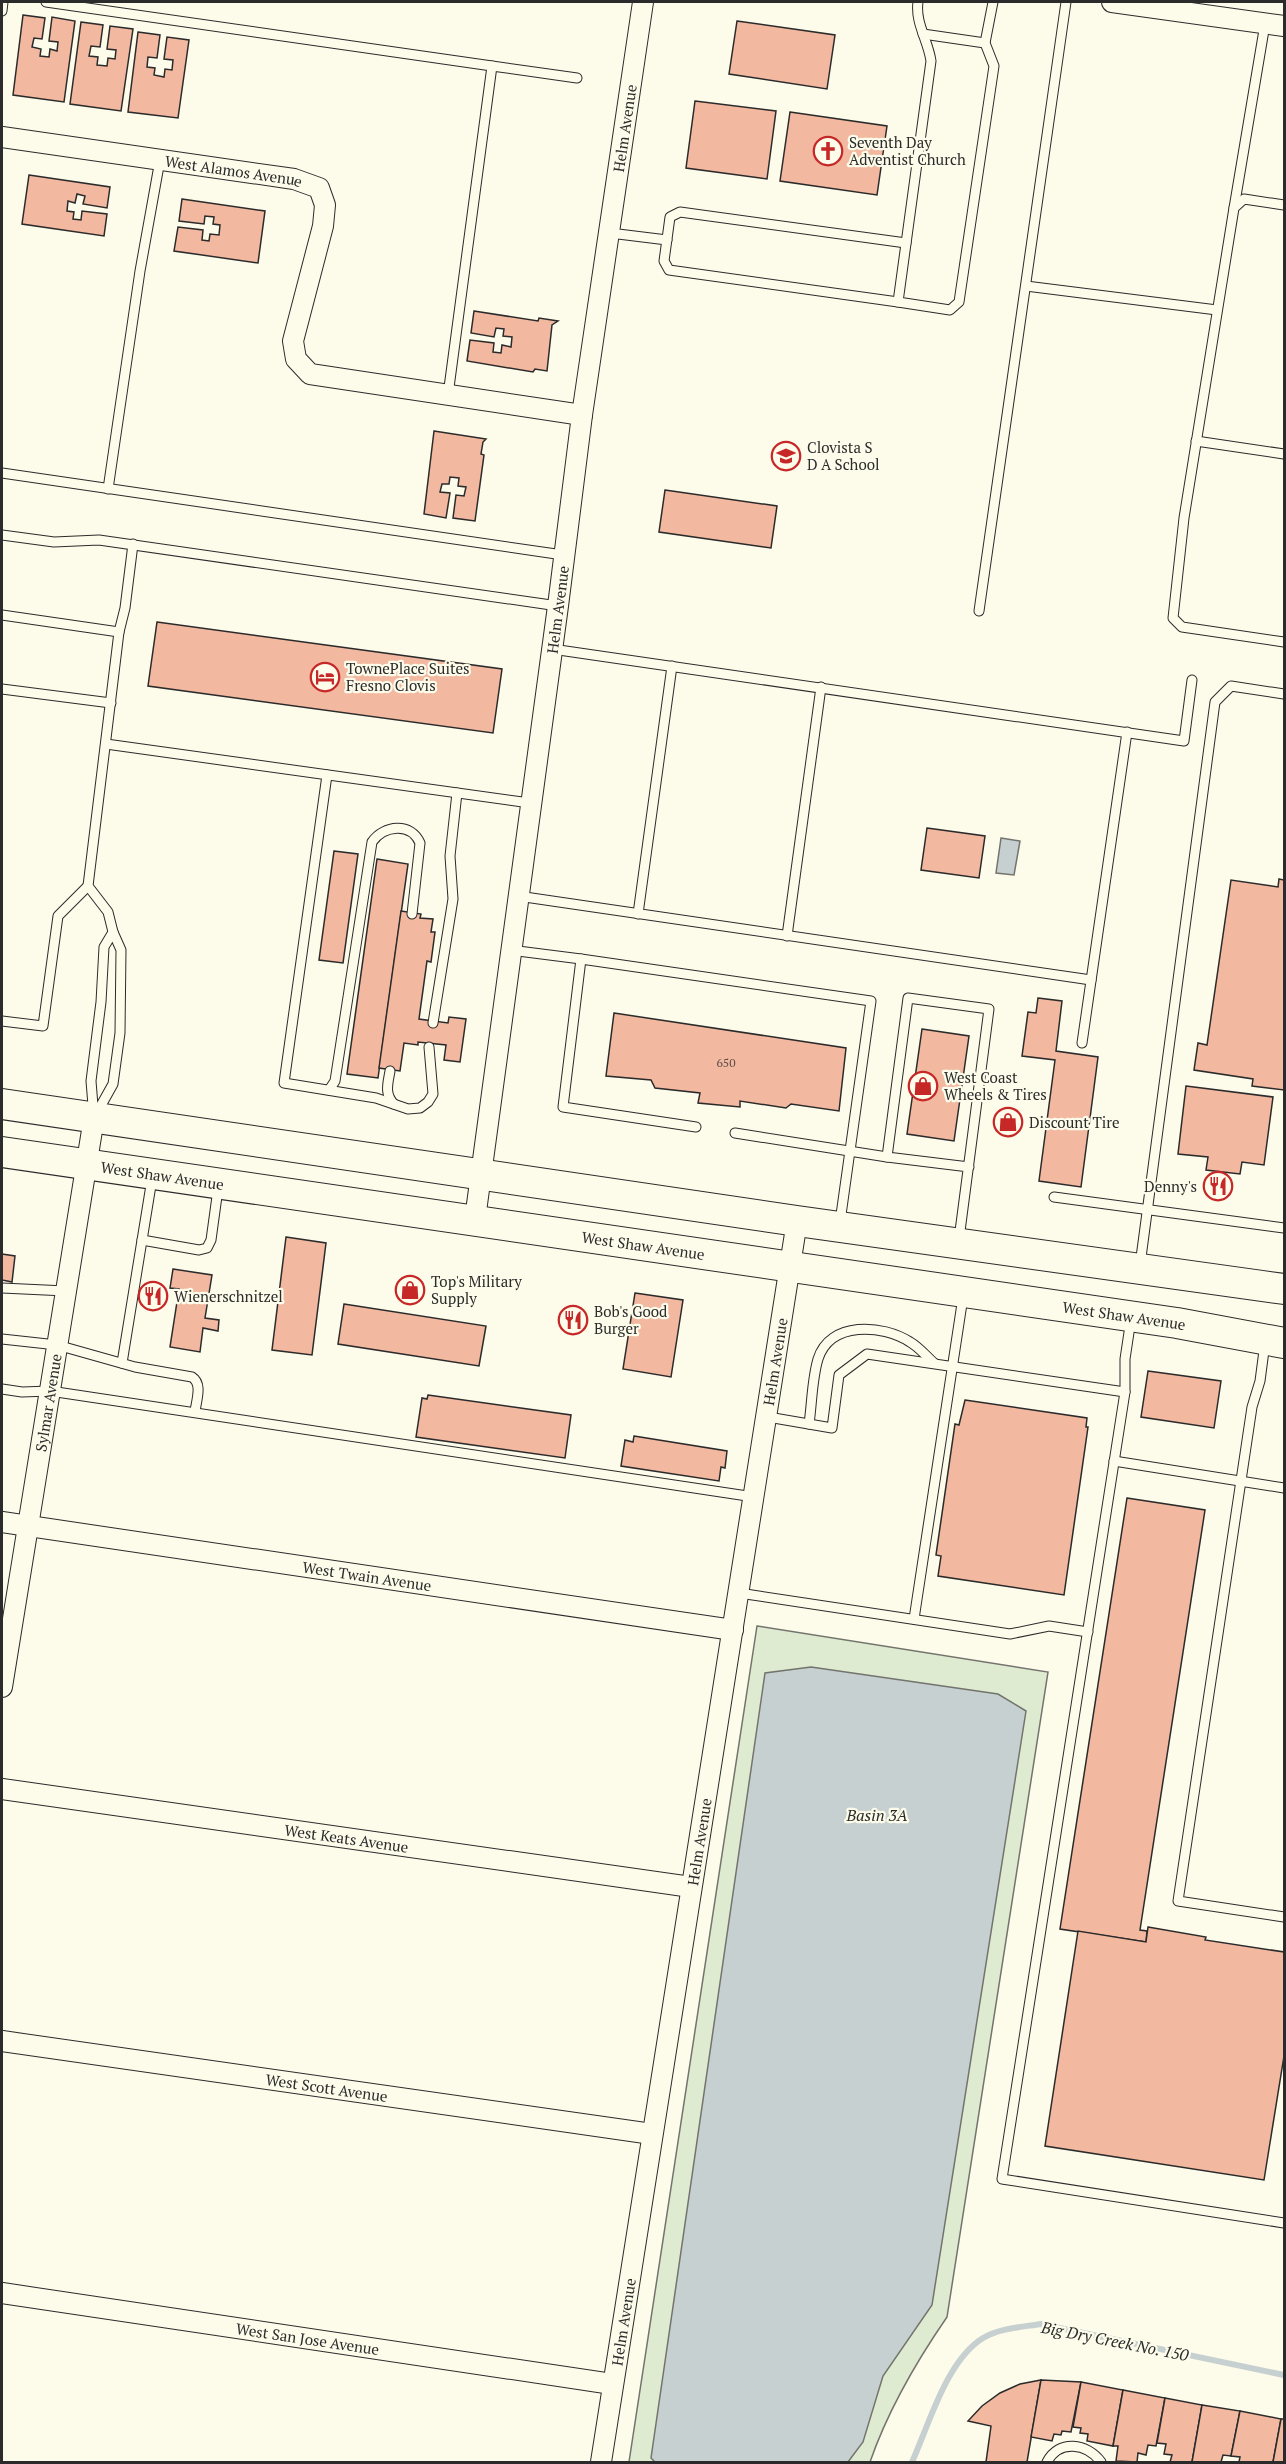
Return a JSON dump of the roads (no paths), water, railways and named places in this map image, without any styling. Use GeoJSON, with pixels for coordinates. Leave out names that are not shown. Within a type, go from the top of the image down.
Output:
{"type":"FeatureCollection","features":[{"type":"Feature","properties":{"kind":"main road"},"geometry":{"type":"LineString","coordinates":[[2,1104],[797,1221],[1284,1289]]}},
{"type":"Feature","properties":{"kind":"main road","name":"West Shaw Avenue"},"geometry":{"type":"LineString","coordinates":[[2,1152],[1132,1316],[1275,1341]]}},
{"type":"Feature","properties":{"kind":"street","name":"Helm Avenue"},"geometry":{"type":"LineString","coordinates":[[475,1219],[582,415],[643,2]]}},
{"type":"Feature","properties":{"kind":"street"},"geometry":{"type":"LineString","coordinates":[[1112,2],[1275,25]]}},
{"type":"Feature","properties":{"kind":"street","name":"West Alamos Avenue"},"geometry":{"type":"LineString","coordinates":[[2,137],[294,179],[319,188],[325,205],[323,226],[293,340],[296,359],[310,374],[582,415]]}},
{"type":"Feature","properties":{"kind":"street","name":"Sylmar Avenue"},"geometry":{"type":"LineString","coordinates":[[2,1687],[94,1118]]}},
{"type":"Feature","properties":{"kind":"street","name":"Helm Avenue"},"geometry":{"type":"LineString","coordinates":[[601,2463],[691,1887],[768,1417],[797,1221]]}},
{"type":"Feature","properties":{"kind":"street","name":"West Twain Avenue"},"geometry":{"type":"LineString","coordinates":[[2,1522],[733,1630]]}},
{"type":"Feature","properties":{"kind":"street","name":"West Keats Avenue"},"geometry":{"type":"LineString","coordinates":[[2,1789],[691,1887]]}},
{"type":"Feature","properties":{"kind":"street","name":"West Scott Avenue"},"geometry":{"type":"LineString","coordinates":[[2,2041],[652,2134]]}},
{"type":"Feature","properties":{"kind":"street","name":"West San Jose Avenue"},"geometry":{"type":"LineString","coordinates":[[2,2293],[612,2384]]}},
{"type":"Feature","properties":{"kind":"lane"},"geometry":{"type":"LineString","coordinates":[[2,11],[3,2]]}},
{"type":"Feature","properties":{"kind":"lane"},"geometry":{"type":"LineString","coordinates":[[46,2],[577,78]]}},
{"type":"Feature","properties":{"kind":"lane"},"geometry":{"type":"LineString","coordinates":[[898,302],[931,61],[929,48],[918,22],[918,2]]}},
{"type":"Feature","properties":{"kind":"lane"},"geometry":{"type":"LineString","coordinates":[[906,243],[680,212],[670,217],[664,261],[669,270],[950,310],[959,302],[994,66],[986,43],[993,2]]}},
{"type":"Feature","properties":{"kind":"lane"},"geometry":{"type":"LineString","coordinates":[[979,611],[1066,2]]}},
{"type":"Feature","properties":{"kind":"lane"},"geometry":{"type":"LineString","coordinates":[[1275,25],[1234,208],[1184,518],[1173,618],[1182,627],[1284,642]]}},
{"type":"Feature","properties":{"kind":"lane"},"geometry":{"type":"LineString","coordinates":[[923,34],[986,43]]}},
{"type":"Feature","properties":{"kind":"lane"},"geometry":{"type":"LineString","coordinates":[[448,395],[492,66]]}},
{"type":"Feature","properties":{"kind":"lane"},"geometry":{"type":"LineString","coordinates":[[108,489],[159,160]]}},
{"type":"Feature","properties":{"kind":"lane"},"geometry":{"type":"LineString","coordinates":[[1234,208],[1244,199],[1284,205]]}},
{"type":"Feature","properties":{"kind":"lane"},"geometry":{"type":"LineString","coordinates":[[610,233],[667,240]]}},
{"type":"Feature","properties":{"kind":"lane"},"geometry":{"type":"LineString","coordinates":[[1026,286],[1217,310]]}},
{"type":"Feature","properties":{"kind":"lane"},"geometry":{"type":"LineString","coordinates":[[1196,441],[1284,454]]}},
{"type":"Feature","properties":{"kind":"lane"},"geometry":{"type":"LineString","coordinates":[[2,473],[563,555]]}},
{"type":"Feature","properties":{"kind":"lane"},"geometry":{"type":"LineString","coordinates":[[2,535],[54,542],[99,540],[133,544],[558,606]]}},
{"type":"Feature","properties":{"kind":"lane"},"geometry":{"type":"LineString","coordinates":[[2,1021],[43,1026],[58,915],[88,886],[119,632],[125,608],[133,544]]}},
{"type":"Feature","properties":{"kind":"lane"},"geometry":{"type":"LineString","coordinates":[[2,615],[119,632]]}},
{"type":"Feature","properties":{"kind":"lane"},"geometry":{"type":"LineString","coordinates":[[552,649],[1184,741],[1192,680]]}},
{"type":"Feature","properties":{"kind":"lane"},"geometry":{"type":"LineString","coordinates":[[638,914],[672,666]]}},
{"type":"Feature","properties":{"kind":"lane"},"geometry":{"type":"LineString","coordinates":[[1140,1269],[1215,702],[1231,686],[1284,694]]}},
{"type":"Feature","properties":{"kind":"lane"},"geometry":{"type":"LineString","coordinates":[[787,936],[821,687]]}},
{"type":"Feature","properties":{"kind":"lane"},"geometry":{"type":"LineString","coordinates":[[2,688],[111,703]]}},
{"type":"Feature","properties":{"kind":"lane"},"geometry":{"type":"LineString","coordinates":[[1082,1043],[1127,732]]}},
{"type":"Feature","properties":{"kind":"lane"},"geometry":{"type":"LineString","coordinates":[[106,744],[530,803]]}},
{"type":"Feature","properties":{"kind":"lane"},"geometry":{"type":"LineString","coordinates":[[327,775],[284,1083],[376,1098],[408,1109],[420,1108],[433,1094],[429,1047]]}},
{"type":"Feature","properties":{"kind":"lane"},"geometry":{"type":"LineString","coordinates":[[433,1023],[453,899],[450,856],[457,793]]}},
{"type":"Feature","properties":{"kind":"lane"},"geometry":{"type":"LineString","coordinates":[[329,1090],[335,1081],[372,842],[378,834],[387,829],[409,830],[417,836],[420,843],[412,914]]}},
{"type":"Feature","properties":{"kind":"lane"},"geometry":{"type":"LineString","coordinates":[[88,886],[108,912],[121,950],[120,1033],[113,1084],[94,1118]]}},
{"type":"Feature","properties":{"kind":"lane"},"geometry":{"type":"LineString","coordinates":[[518,896],[1091,980]]}},
{"type":"Feature","properties":{"kind":"lane"},"geometry":{"type":"LineString","coordinates":[[94,1118],[91,1081],[101,1002],[104,946],[113,932]]}},
{"type":"Feature","properties":{"kind":"lane"},"geometry":{"type":"LineString","coordinates":[[510,950],[871,1001],[839,1227]]}},
{"type":"Feature","properties":{"kind":"lane"},"geometry":{"type":"LineString","coordinates":[[581,959],[563,1107],[696,1127]]}},
{"type":"Feature","properties":{"kind":"lane"},"geometry":{"type":"LineString","coordinates":[[887,1157],[908,998],[989,1009],[958,1244]]}},
{"type":"Feature","properties":{"kind":"lane"},"geometry":{"type":"LineString","coordinates":[[390,1071],[387,1091],[389,1099],[396,1105]]}},
{"type":"Feature","properties":{"kind":"lane"},"geometry":{"type":"LineString","coordinates":[[735,1133],[887,1157],[969,1167]]}},
{"type":"Feature","properties":{"kind":"lane"},"geometry":{"type":"LineString","coordinates":[[122,1364],[153,1173]]}},
{"type":"Feature","properties":{"kind":"lane"},"geometry":{"type":"LineString","coordinates":[[142,1240],[198,1250],[207,1248],[211,1240],[219,1183]]}},
{"type":"Feature","properties":{"kind":"lane"},"geometry":{"type":"LineString","coordinates":[[1053,1197],[1284,1228]]}},
{"type":"Feature","properties":{"kind":"lane"},"geometry":{"type":"LineString","coordinates":[[2,1287],[66,1292]]}},
{"type":"Feature","properties":{"kind":"lane"},"geometry":{"type":"LineString","coordinates":[[914,1619],[964,1292]]}},
{"type":"Feature","properties":{"kind":"lane"},"geometry":{"type":"LineString","coordinates":[[1132,1316],[1125,1359],[1125,1392],[1002,2179],[1284,2223]]}},
{"type":"Feature","properties":{"kind":"lane"},"geometry":{"type":"LineString","coordinates":[[809,1424],[818,1359],[828,1345],[848,1330],[865,1329],[897,1335],[911,1342],[934,1363]]}},
{"type":"Feature","properties":{"kind":"lane"},"geometry":{"type":"LineString","coordinates":[[2,1339],[57,1345],[122,1364],[192,1377],[197,1380],[199,1386],[195,1412]]}},
{"type":"Feature","properties":{"kind":"lane"},"geometry":{"type":"LineString","coordinates":[[1275,1341],[1241,1481],[1178,1901],[1284,1917]]}},
{"type":"Feature","properties":{"kind":"lane"},"geometry":{"type":"LineString","coordinates":[[768,1417],[832,1428],[839,1375],[867,1354],[1125,1392]]}},
{"type":"Feature","properties":{"kind":"lane"},"geometry":{"type":"LineString","coordinates":[[2,1389],[22,1392],[50,1391],[754,1497]]}},
{"type":"Feature","properties":{"kind":"lane"},"geometry":{"type":"LineString","coordinates":[[1114,1461],[1284,1488]]}},
{"type":"Feature","properties":{"kind":"lane"},"geometry":{"type":"LineString","coordinates":[[739,1593],[1010,1634],[1049,1626],[1088,1632]]}},
{"type":"Feature","properties":{"kind":"lane"},"geometry":{"type":"LineString","coordinates":[[1047,2463],[1058,2450],[1068,2446],[1078,2446],[1096,2455],[1101,2463]]}},
{"type":"Feature","properties":{"kind":"water"},"geometry":{"type":"Polygon","coordinates":[[[1001,838],[1020,841],[1014,875],[996,873],[1001,838]]]}},
{"type":"Feature","properties":{"kind":"water","name":"Basin 3A"},"geometry":{"type":"Polygon","coordinates":[[[811,1667],[998,1694],[1026,1711],[932,2305],[883,2376],[863,2442],[848,2462],[655,2462],[651,2458],[765,1673],[811,1667]]]}},
{"type":"Feature","properties":{"kind":"waterway","name":"Big Dry Creek No. 150"},"geometry":{"type":"LineString","coordinates":[[912,2462],[940,2395],[959,2362],[970,2348],[983,2338],[1004,2330],[1041,2324],[1284,2375]]}},
{"type":"Feature","properties":{"kind":"place","name":"Seventh Day Adventist Church"},"geometry":{"type":"Point","coordinates":[828,151]}},
{"type":"Feature","properties":{"kind":"place","name":"Clovista S D A School"},"geometry":{"type":"Point","coordinates":[786,456]}},
{"type":"Feature","properties":{"kind":"place","name":"TownePlace Suites Fresno Clovis"},"geometry":{"type":"Point","coordinates":[325,677]}},
{"type":"Feature","properties":{"kind":"place","name":"West Coast Wheels & Tires"},"geometry":{"type":"Point","coordinates":[923,1086]}},
{"type":"Feature","properties":{"kind":"place","name":"Discount Tire"},"geometry":{"type":"Point","coordinates":[1008,1122]}},
{"type":"Feature","properties":{"kind":"place","name":"Denny's"},"geometry":{"type":"Point","coordinates":[1218,1186]}},
{"type":"Feature","properties":{"kind":"place","name":"Top's Military Supply"},"geometry":{"type":"Point","coordinates":[410,1290]}},
{"type":"Feature","properties":{"kind":"place","name":"Wienerschnitzel"},"geometry":{"type":"Point","coordinates":[153,1296]}},
{"type":"Feature","properties":{"kind":"place","name":"Bob's Good Burger"},"geometry":{"type":"Point","coordinates":[573,1320]}}]}
